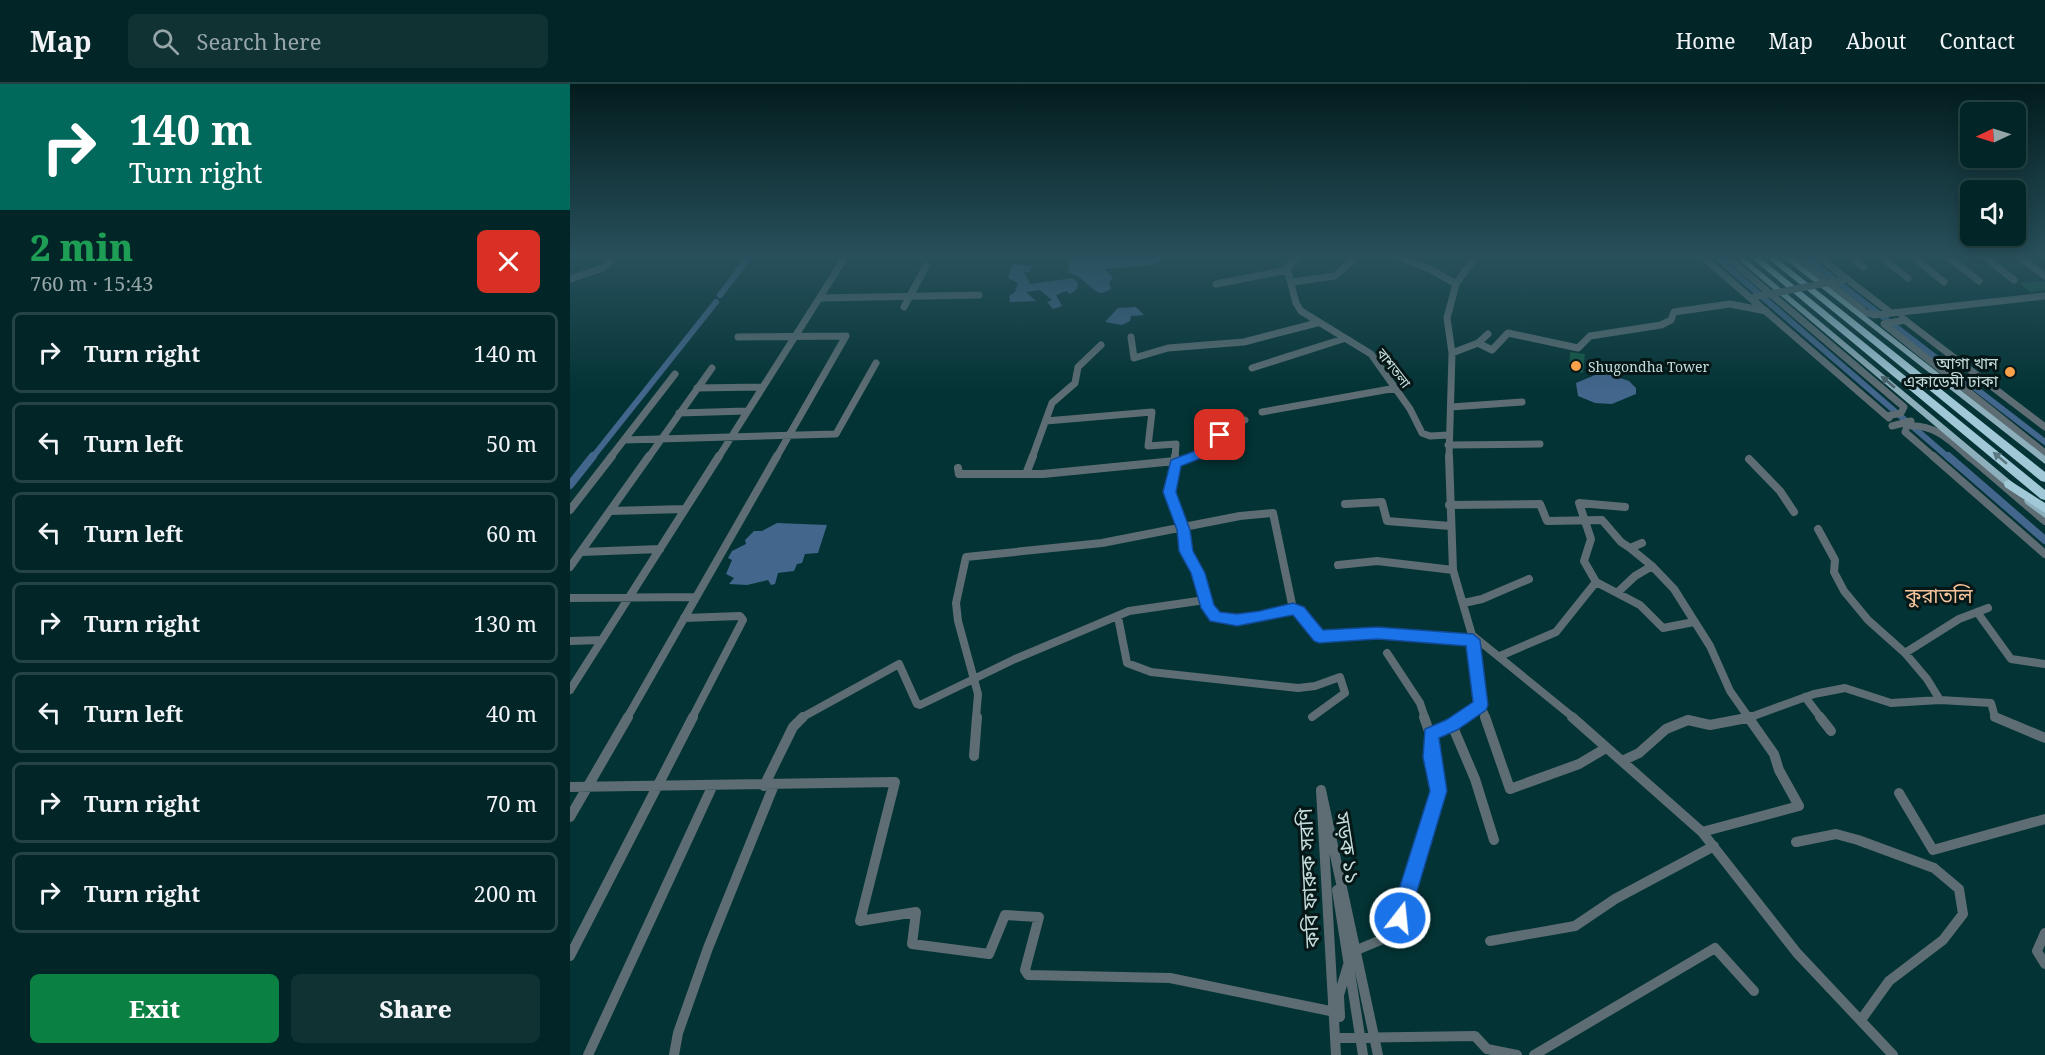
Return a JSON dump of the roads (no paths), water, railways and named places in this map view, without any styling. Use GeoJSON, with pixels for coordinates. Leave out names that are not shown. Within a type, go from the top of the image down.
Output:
{"type":"FeatureCollection","features":[{"type":"Feature","properties":{"kind":"highway"},"geometry":{"type":"LineString","coordinates":[[1808,301],[2045,496]]}},
{"type":"Feature","properties":{"kind":"highway"},"geometry":{"type":"LineString","coordinates":[[1825,301],[2045,478]]}},
{"type":"Feature","properties":{"kind":"highway"},"geometry":{"type":"LineString","coordinates":[[2009,484],[2045,512]]}},
{"type":"Feature","properties":{"kind":"main road"},"geometry":{"type":"LineString","coordinates":[[1790,301],[1907,404],[1948,432],[2009,484]]}},
{"type":"Feature","properties":{"kind":"main road"},"geometry":{"type":"LineString","coordinates":[[1844,301],[2045,461]]}},
{"type":"Feature","properties":{"kind":"street"},"geometry":{"type":"LineString","coordinates":[[570,689],[817,301]]}},
{"type":"Feature","properties":{"kind":"street"},"geometry":{"type":"LineString","coordinates":[[904,307],[907,301]]}},
{"type":"Feature","properties":{"kind":"street","name":"বাশতলা"},"geometry":{"type":"LineString","coordinates":[[1296,301],[1317,323],[1371,354],[1396,388],[1422,433],[1430,436],[1449,435]]}},
{"type":"Feature","properties":{"kind":"street"},"geometry":{"type":"LineString","coordinates":[[1449,301],[1446,308],[1446,333],[1452,353],[1452,407],[1448,445],[1453,570],[1472,638],[1481,705],[1510,789],[1579,764],[1606,748]]}},
{"type":"Feature","properties":{"kind":"street"},"geometry":{"type":"LineString","coordinates":[[1754,301],[1888,420],[1912,421],[1948,432]]}},
{"type":"Feature","properties":{"kind":"street"},"geometry":{"type":"LineString","coordinates":[[1759,301],[1765,307],[1763,309]]}},
{"type":"Feature","properties":{"kind":"street"},"geometry":{"type":"LineString","coordinates":[[1781,301],[1907,404],[1907,414],[1888,420]]}},
{"type":"Feature","properties":{"kind":"street"},"geometry":{"type":"LineString","coordinates":[[1852,301],[1873,314]]}},
{"type":"Feature","properties":{"kind":"street"},"geometry":{"type":"LineString","coordinates":[[1876,301],[2045,426]]}},
{"type":"Feature","properties":{"kind":"street"},"geometry":{"type":"LineString","coordinates":[[1885,334],[1883,323],[1893,315],[2002,301]]}},
{"type":"Feature","properties":{"kind":"street"},"geometry":{"type":"LineString","coordinates":[[1854,309],[1873,314],[1893,315],[2045,302]]}},
{"type":"Feature","properties":{"kind":"street"},"geometry":{"type":"LineString","coordinates":[[1478,343],[1492,350],[1508,333],[1578,348],[1590,336],[1661,325],[1671,320],[1670,317],[1674,312],[1709,309],[1730,304],[1763,309]]}},
{"type":"Feature","properties":{"kind":"street"},"geometry":{"type":"LineString","coordinates":[[1131,337],[1134,358],[1168,348],[1220,342],[1244,342],[1317,323]]}},
{"type":"Feature","properties":{"kind":"street"},"geometry":{"type":"LineString","coordinates":[[1883,323],[2045,453]]}},
{"type":"Feature","properties":{"kind":"street"},"geometry":{"type":"LineString","coordinates":[[1452,353],[1478,343],[1488,334]]}},
{"type":"Feature","properties":{"kind":"street"},"geometry":{"type":"LineString","coordinates":[[570,817],[846,336],[738,337]]}},
{"type":"Feature","properties":{"kind":"street"},"geometry":{"type":"LineString","coordinates":[[1252,368],[1343,339]]}},
{"type":"Feature","properties":{"kind":"street"},"geometry":{"type":"LineString","coordinates":[[1026,474],[1052,403],[1075,383],[1078,367],[1101,345]]}},
{"type":"Feature","properties":{"kind":"street"},"geometry":{"type":"LineString","coordinates":[[624,440],[839,433],[876,363]]}},
{"type":"Feature","properties":{"kind":"street"},"geometry":{"type":"LineString","coordinates":[[570,567],[712,368]]}},
{"type":"Feature","properties":{"kind":"street"},"geometry":{"type":"LineString","coordinates":[[570,510],[675,374]]}},
{"type":"Feature","properties":{"kind":"street"},"geometry":{"type":"LineString","coordinates":[[697,388],[762,387]]}},
{"type":"Feature","properties":{"kind":"street"},"geometry":{"type":"LineString","coordinates":[[1262,412],[1396,388]]}},
{"type":"Feature","properties":{"kind":"street"},"geometry":{"type":"LineString","coordinates":[[1452,407],[1480,402],[1522,402]]}},
{"type":"Feature","properties":{"kind":"street"},"geometry":{"type":"LineString","coordinates":[[679,413],[746,411]]}},
{"type":"Feature","properties":{"kind":"street"},"geometry":{"type":"LineString","coordinates":[[1046,421],[1152,412],[1148,446],[1176,444],[1170,492],[1183,530],[1186,551],[1198,573],[1205,600],[1215,617],[1237,620],[1293,609],[1299,611],[1319,637],[1377,633],[1472,638],[1500,656],[1667,798],[1702,832],[1797,953],[1893,1055]]}},
{"type":"Feature","properties":{"kind":"street"},"geometry":{"type":"LineString","coordinates":[[958,468],[959,474],[1026,474],[1175,462],[1223,445],[1221,427],[1245,420]]}},
{"type":"Feature","properties":{"kind":"street"},"geometry":{"type":"LineString","coordinates":[[2045,521],[1938,431],[1924,424],[1907,426],[1905,432],[2045,554]]}},
{"type":"Feature","properties":{"kind":"street"},"geometry":{"type":"LineString","coordinates":[[1448,445],[1540,444]]}},
{"type":"Feature","properties":{"kind":"street"},"geometry":{"type":"LineString","coordinates":[[1749,459],[1780,491],[1794,512]]}},
{"type":"Feature","properties":{"kind":"street"},"geometry":{"type":"LineString","coordinates":[[1346,504],[1382,502],[1387,521],[1450,526]]}},
{"type":"Feature","properties":{"kind":"street"},"geometry":{"type":"LineString","coordinates":[[1625,507],[1579,503],[1591,539],[1582,555],[1584,569],[1596,582],[1640,606],[1663,628],[1695,622]]}},
{"type":"Feature","properties":{"kind":"street"},"geometry":{"type":"LineString","coordinates":[[1449,505],[1540,504],[1547,521],[1602,520],[1621,542],[1652,566],[1674,589],[1710,646],[1730,691],[1752,726],[1774,754],[1779,770],[1799,806],[1702,832]]}},
{"type":"Feature","properties":{"kind":"street"},"geometry":{"type":"LineString","coordinates":[[610,511],[685,509]]}},
{"type":"Feature","properties":{"kind":"street"},"geometry":{"type":"LineString","coordinates":[[974,756],[978,722],[975,678],[958,621],[956,603],[966,557],[1072,547],[1183,530],[1240,516],[1273,513],[1293,609]]}},
{"type":"Feature","properties":{"kind":"street"},"geometry":{"type":"LineString","coordinates":[[1818,529],[1835,560],[1834,572],[1844,591],[1868,620],[1905,653],[1940,700]]}},
{"type":"Feature","properties":{"kind":"street"},"geometry":{"type":"LineString","coordinates":[[1630,548],[1642,543]]}},
{"type":"Feature","properties":{"kind":"street"},"geometry":{"type":"LineString","coordinates":[[581,552],[660,549]]}},
{"type":"Feature","properties":{"kind":"street"},"geometry":{"type":"LineString","coordinates":[[1338,565],[1377,561],[1453,570]]}},
{"type":"Feature","properties":{"kind":"street"},"geometry":{"type":"LineString","coordinates":[[1618,592],[1635,576],[1652,566]]}},
{"type":"Feature","properties":{"kind":"street"},"geometry":{"type":"LineString","coordinates":[[1464,603],[1482,599],[1529,579]]}},
{"type":"Feature","properties":{"kind":"street"},"geometry":{"type":"LineString","coordinates":[[1500,656],[1556,632],[1596,582]]}},
{"type":"Feature","properties":{"kind":"street"},"geometry":{"type":"LineString","coordinates":[[570,598],[696,597]]}},
{"type":"Feature","properties":{"kind":"street"},"geometry":{"type":"LineString","coordinates":[[674,1055],[678,1033],[769,785],[793,727],[801,718],[899,664],[917,704],[920,705],[1015,659],[1118,616],[1147,607],[1205,600]]}},
{"type":"Feature","properties":{"kind":"street"},"geometry":{"type":"LineString","coordinates":[[1905,653],[1959,619],[1988,608]]}},
{"type":"Feature","properties":{"kind":"street"},"geometry":{"type":"LineString","coordinates":[[1977,612],[2011,659],[2045,664]]}},
{"type":"Feature","properties":{"kind":"street"},"geometry":{"type":"LineString","coordinates":[[570,956],[743,620],[740,616],[684,618]]}},
{"type":"Feature","properties":{"kind":"street"},"geometry":{"type":"LineString","coordinates":[[1118,616],[1126,663],[1151,672],[1298,688],[1315,686],[1340,677],[1345,693],[1312,717]]}},
{"type":"Feature","properties":{"kind":"street"},"geometry":{"type":"LineString","coordinates":[[570,641],[602,640]]}},
{"type":"Feature","properties":{"kind":"street"},"geometry":{"type":"LineString","coordinates":[[1338,1055],[1340,995],[1352,952],[1395,934],[1439,791],[1430,734],[1420,703],[1387,653]]}},
{"type":"Feature","properties":{"kind":"street"},"geometry":{"type":"LineString","coordinates":[[1622,761],[1639,753],[1666,729],[1688,720],[1710,725],[1749,718],[1805,697],[1845,688],[1891,703],[1940,700],[1991,703],[1995,717],[2045,738]]}},
{"type":"Feature","properties":{"kind":"street"},"geometry":{"type":"LineString","coordinates":[[1805,697],[1831,731]]}},
{"type":"Feature","properties":{"kind":"street"},"geometry":{"type":"LineString","coordinates":[[1430,734],[1452,725],[1481,705]]}},
{"type":"Feature","properties":{"kind":"street"},"geometry":{"type":"LineString","coordinates":[[1452,725],[1475,779],[1494,840]]}},
{"type":"Feature","properties":{"kind":"street"},"geometry":{"type":"LineString","coordinates":[[570,787],[659,785],[712,787],[895,782],[860,919],[916,912],[912,944],[989,954],[1005,915],[1039,917],[1025,970],[1028,975],[1170,978],[1340,1013]]}},
{"type":"Feature","properties":{"kind":"street"},"geometry":{"type":"LineString","coordinates":[[588,1055],[712,787]]}},
{"type":"Feature","properties":{"kind":"street","name":"কবি ফারুক সরণি"},"geometry":{"type":"LineString","coordinates":[[1321,790],[1338,1055]]}},
{"type":"Feature","properties":{"kind":"street","name":"কবি ফারুক সরণি"},"geometry":{"type":"LineString","coordinates":[[1321,790],[1378,1055]]}},
{"type":"Feature","properties":{"kind":"street","name":"সড়ক ১১"},"geometry":{"type":"LineString","coordinates":[[1321,790],[1363,1055]]}},
{"type":"Feature","properties":{"kind":"street"},"geometry":{"type":"LineString","coordinates":[[1899,793],[1933,850],[2045,819]]}},
{"type":"Feature","properties":{"kind":"street"},"geometry":{"type":"LineString","coordinates":[[1796,842],[1836,834],[1858,840],[1934,868],[1959,889],[1963,914],[1944,940],[1889,981],[1861,1020]]}},
{"type":"Feature","properties":{"kind":"street"},"geometry":{"type":"LineString","coordinates":[[1490,941],[1575,926],[1615,899],[1714,846]]}},
{"type":"Feature","properties":{"kind":"street"},"geometry":{"type":"LineString","coordinates":[[2045,933],[2037,951],[2045,964]]}},
{"type":"Feature","properties":{"kind":"street"},"geometry":{"type":"LineString","coordinates":[[1534,1055],[1652,988],[1715,948],[1754,991]]}},
{"type":"Feature","properties":{"kind":"street"},"geometry":{"type":"LineString","coordinates":[[1340,1038],[1475,1036],[1487,1049],[1517,1055]]}},
{"type":"Feature","properties":{"kind":"water"},"geometry":{"type":"Polygon","coordinates":[[[1059,301],[1062,306],[1053,309],[1047,302],[1059,301]]]}},
{"type":"Feature","properties":{"kind":"water"},"geometry":{"type":"Polygon","coordinates":[[[1136,307],[1144,315],[1131,316],[1130,321],[1122,325],[1105,322],[1118,308],[1136,307]]]}},
{"type":"Feature","properties":{"kind":"water"},"geometry":{"type":"Polygon","coordinates":[[[1609,374],[1629,381],[1636,388],[1636,394],[1612,404],[1595,403],[1578,396],[1576,383],[1595,375],[1609,374]]]}},
{"type":"Feature","properties":{"kind":"water"},"geometry":{"type":"Polygon","coordinates":[[[777,523],[827,525],[818,553],[805,554],[802,563],[797,564],[794,571],[778,573],[775,584],[771,585],[768,580],[747,585],[729,584],[734,578],[726,574],[732,560],[728,558],[732,551],[746,544],[745,540],[754,531],[762,531],[777,523]]]}},
{"type":"Feature","properties":{"kind":"waterway"},"geometry":{"type":"LineString","coordinates":[[1767,301],[1949,458]]}},
{"type":"Feature","properties":{"kind":"waterway"},"geometry":{"type":"LineString","coordinates":[[1863,301],[2045,442]]}},
{"type":"Feature","properties":{"kind":"waterway"},"geometry":{"type":"LineString","coordinates":[[592,458],[716,302]]}},
{"type":"Feature","properties":{"kind":"waterway"},"geometry":{"type":"LineString","coordinates":[[570,485],[593,456]]}},
{"type":"Feature","properties":{"kind":"waterway"},"geometry":{"type":"LineString","coordinates":[[1948,456],[2045,540]]}},
{"type":"Feature","properties":{"kind":"place","name":"Shugondha Tower"},"geometry":{"type":"Point","coordinates":[1576,366]}},
{"type":"Feature","properties":{"kind":"place","name":"আগা খান একাডেমী ঢাকা"},"geometry":{"type":"Point","coordinates":[2010,372]}},
{"type":"Feature","properties":{"kind":"district","name":"কুরাতলি"},"geometry":{"type":"Point","coordinates":[1939,595]}}]}
